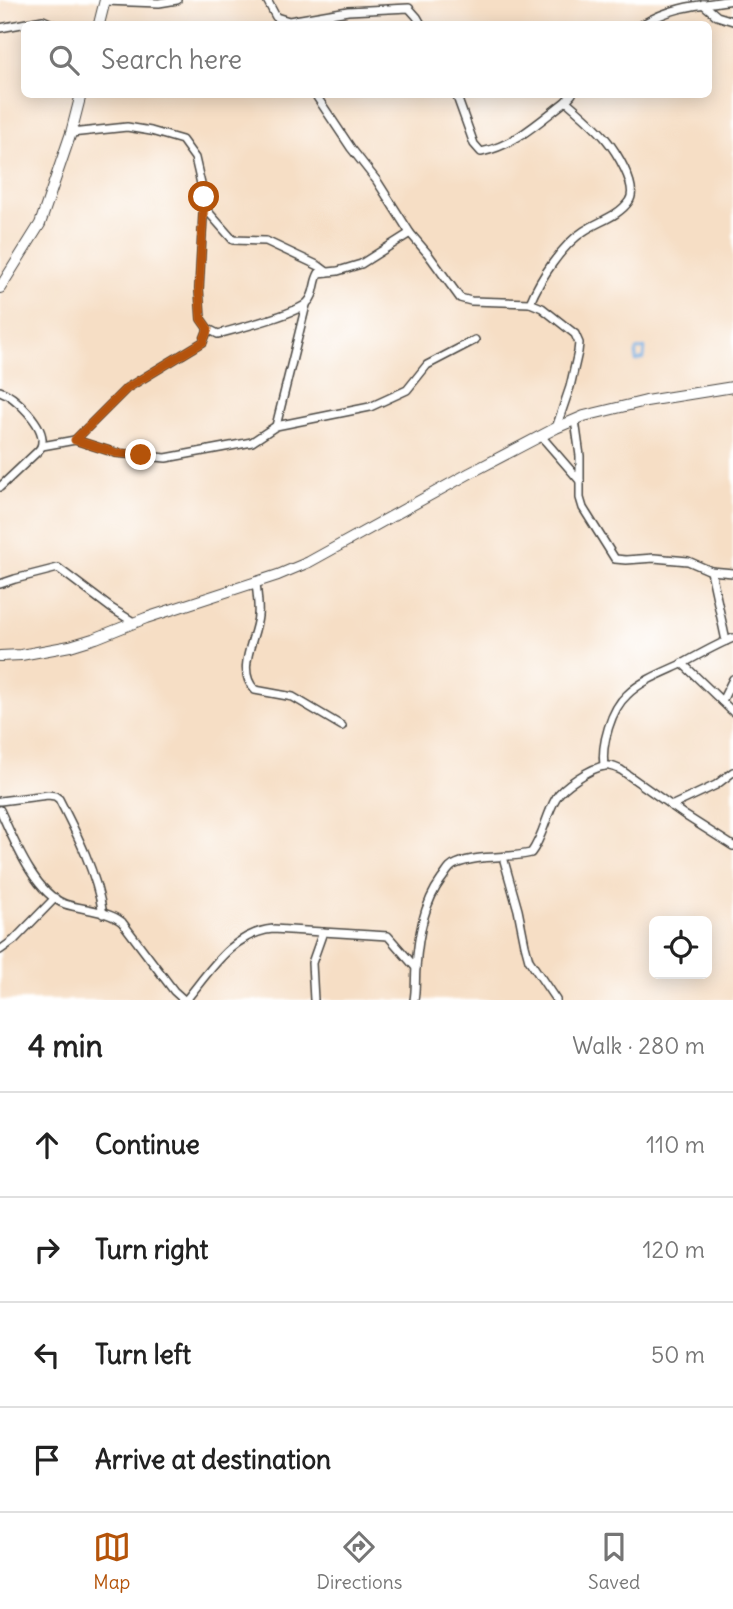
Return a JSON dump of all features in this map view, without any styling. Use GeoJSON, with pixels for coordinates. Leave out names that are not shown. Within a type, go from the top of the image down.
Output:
{"type":"FeatureCollection","features":[{"type":"Feature","properties":{"kind":"main road"},"geometry":{"type":"LineString","coordinates":[[100,21],[105,1]]}},
{"type":"Feature","properties":{"kind":"main road"},"geometry":{"type":"LineString","coordinates":[[0,288],[40,224],[80,98]]}},
{"type":"Feature","properties":{"kind":"main road"},"geometry":{"type":"LineString","coordinates":[[0,656],[70,646],[256,583],[309,562],[575,420],[611,408],[733,387]]}},
{"type":"Feature","properties":{"kind":"street"},"geometry":{"type":"LineString","coordinates":[[105,1],[159,3],[177,0]]}},
{"type":"Feature","properties":{"kind":"street"},"geometry":{"type":"LineString","coordinates":[[267,0],[278,21],[348,11],[409,8]]}},
{"type":"Feature","properties":{"kind":"street"},"geometry":{"type":"LineString","coordinates":[[409,8],[415,0]]}},
{"type":"Feature","properties":{"kind":"street"},"geometry":{"type":"LineString","coordinates":[[682,7],[687,0]]}},
{"type":"Feature","properties":{"kind":"street"},"geometry":{"type":"LineString","coordinates":[[649,21],[682,7],[733,0]]}},
{"type":"Feature","properties":{"kind":"street"},"geometry":{"type":"LineString","coordinates":[[704,4],[717,16],[733,21]]}},
{"type":"Feature","properties":{"kind":"street"},"geometry":{"type":"LineString","coordinates":[[409,8],[419,21]]}},
{"type":"Feature","properties":{"kind":"street"},"geometry":{"type":"LineString","coordinates":[[0,28],[21,24]]}},
{"type":"Feature","properties":{"kind":"street"},"geometry":{"type":"LineString","coordinates":[[318,98],[377,181],[410,233],[460,298],[471,301],[530,303],[561,321],[575,334],[579,343],[578,352],[556,428]]}},
{"type":"Feature","properties":{"kind":"street"},"geometry":{"type":"LineString","coordinates":[[457,98],[474,144],[481,152],[519,138],[569,98]]}},
{"type":"Feature","properties":{"kind":"street"},"geometry":{"type":"LineString","coordinates":[[530,303],[537,287],[564,250],[578,236],[623,208],[631,200],[631,184],[605,138],[566,101]]}},
{"type":"Feature","properties":{"kind":"street"},"geometry":{"type":"LineString","coordinates":[[71,133],[127,127],[151,131],[182,140],[195,158],[203,188],[204,207],[199,289],[201,319],[208,329],[218,334],[282,315],[306,304]]}},
{"type":"Feature","properties":{"kind":"street"},"geometry":{"type":"LineString","coordinates":[[204,207],[233,240],[266,241],[319,265],[327,272]]}},
{"type":"Feature","properties":{"kind":"street"},"geometry":{"type":"LineString","coordinates":[[276,426],[306,304],[313,295],[315,279],[319,273],[361,264],[410,233]]}},
{"type":"Feature","properties":{"kind":"street"},"geometry":{"type":"LineString","coordinates":[[75,440],[127,388],[203,342],[208,329]]}},
{"type":"Feature","properties":{"kind":"street"},"geometry":{"type":"LineString","coordinates":[[0,487],[42,446],[75,440],[116,453],[166,458],[252,442],[276,426],[370,407],[407,390],[427,366],[475,340]]}},
{"type":"Feature","properties":{"kind":"street"},"geometry":{"type":"LineString","coordinates":[[0,391],[7,393],[24,408],[41,435],[42,446]]}},
{"type":"Feature","properties":{"kind":"street"},"geometry":{"type":"LineString","coordinates":[[575,420],[580,456],[580,498],[583,508],[615,559],[688,561],[711,571],[733,573]]}},
{"type":"Feature","properties":{"kind":"street"},"geometry":{"type":"LineString","coordinates":[[541,436],[580,482]]}},
{"type":"Feature","properties":{"kind":"street"},"geometry":{"type":"LineString","coordinates":[[0,584],[58,568],[135,623]]}},
{"type":"Feature","properties":{"kind":"street"},"geometry":{"type":"LineString","coordinates":[[604,766],[603,754],[612,719],[626,695],[682,663],[730,640],[711,571]]}},
{"type":"Feature","properties":{"kind":"street"},"geometry":{"type":"LineString","coordinates":[[256,583],[258,620],[250,647],[247,671],[251,686],[255,690],[293,697],[342,726]]}},
{"type":"Feature","properties":{"kind":"street"},"geometry":{"type":"LineString","coordinates":[[682,663],[733,712]]}},
{"type":"Feature","properties":{"kind":"street"},"geometry":{"type":"LineString","coordinates":[[722,701],[733,679]]}},
{"type":"Feature","properties":{"kind":"street"},"geometry":{"type":"LineString","coordinates":[[414,1000],[421,927],[437,885],[451,867],[475,859],[531,853],[558,795],[578,779],[604,766],[621,770],[733,846]]}},
{"type":"Feature","properties":{"kind":"street"},"geometry":{"type":"LineString","coordinates":[[671,806],[716,785],[733,772]]}},
{"type":"Feature","properties":{"kind":"street"},"geometry":{"type":"LineString","coordinates":[[0,802],[48,795],[59,799],[86,854],[98,887],[103,914]]}},
{"type":"Feature","properties":{"kind":"street"},"geometry":{"type":"LineString","coordinates":[[0,810],[26,864],[42,886],[61,902],[117,918],[174,991],[185,1000],[228,950],[258,931],[273,929],[388,936],[416,968]]}},
{"type":"Feature","properties":{"kind":"street"},"geometry":{"type":"LineString","coordinates":[[503,857],[529,960],[556,1000]]}},
{"type":"Feature","properties":{"kind":"street"},"geometry":{"type":"LineString","coordinates":[[0,950],[15,940],[55,898]]}},
{"type":"Feature","properties":{"kind":"street"},"geometry":{"type":"LineString","coordinates":[[314,1000],[312,963],[323,932]]}},
{"type":"Feature","properties":{"kind":"waterway"},"geometry":{"type":"LineString","coordinates":[[645,348],[644,358],[636,361],[636,350],[645,348]]}},
{"type":"Feature","properties":{"kind":"route"},"geometry":{"type":"LineString","coordinates":[[141,455],[116,453],[75,440],[127,388],[203,342],[208,329],[201,319],[199,289],[204,197]]}}]}
